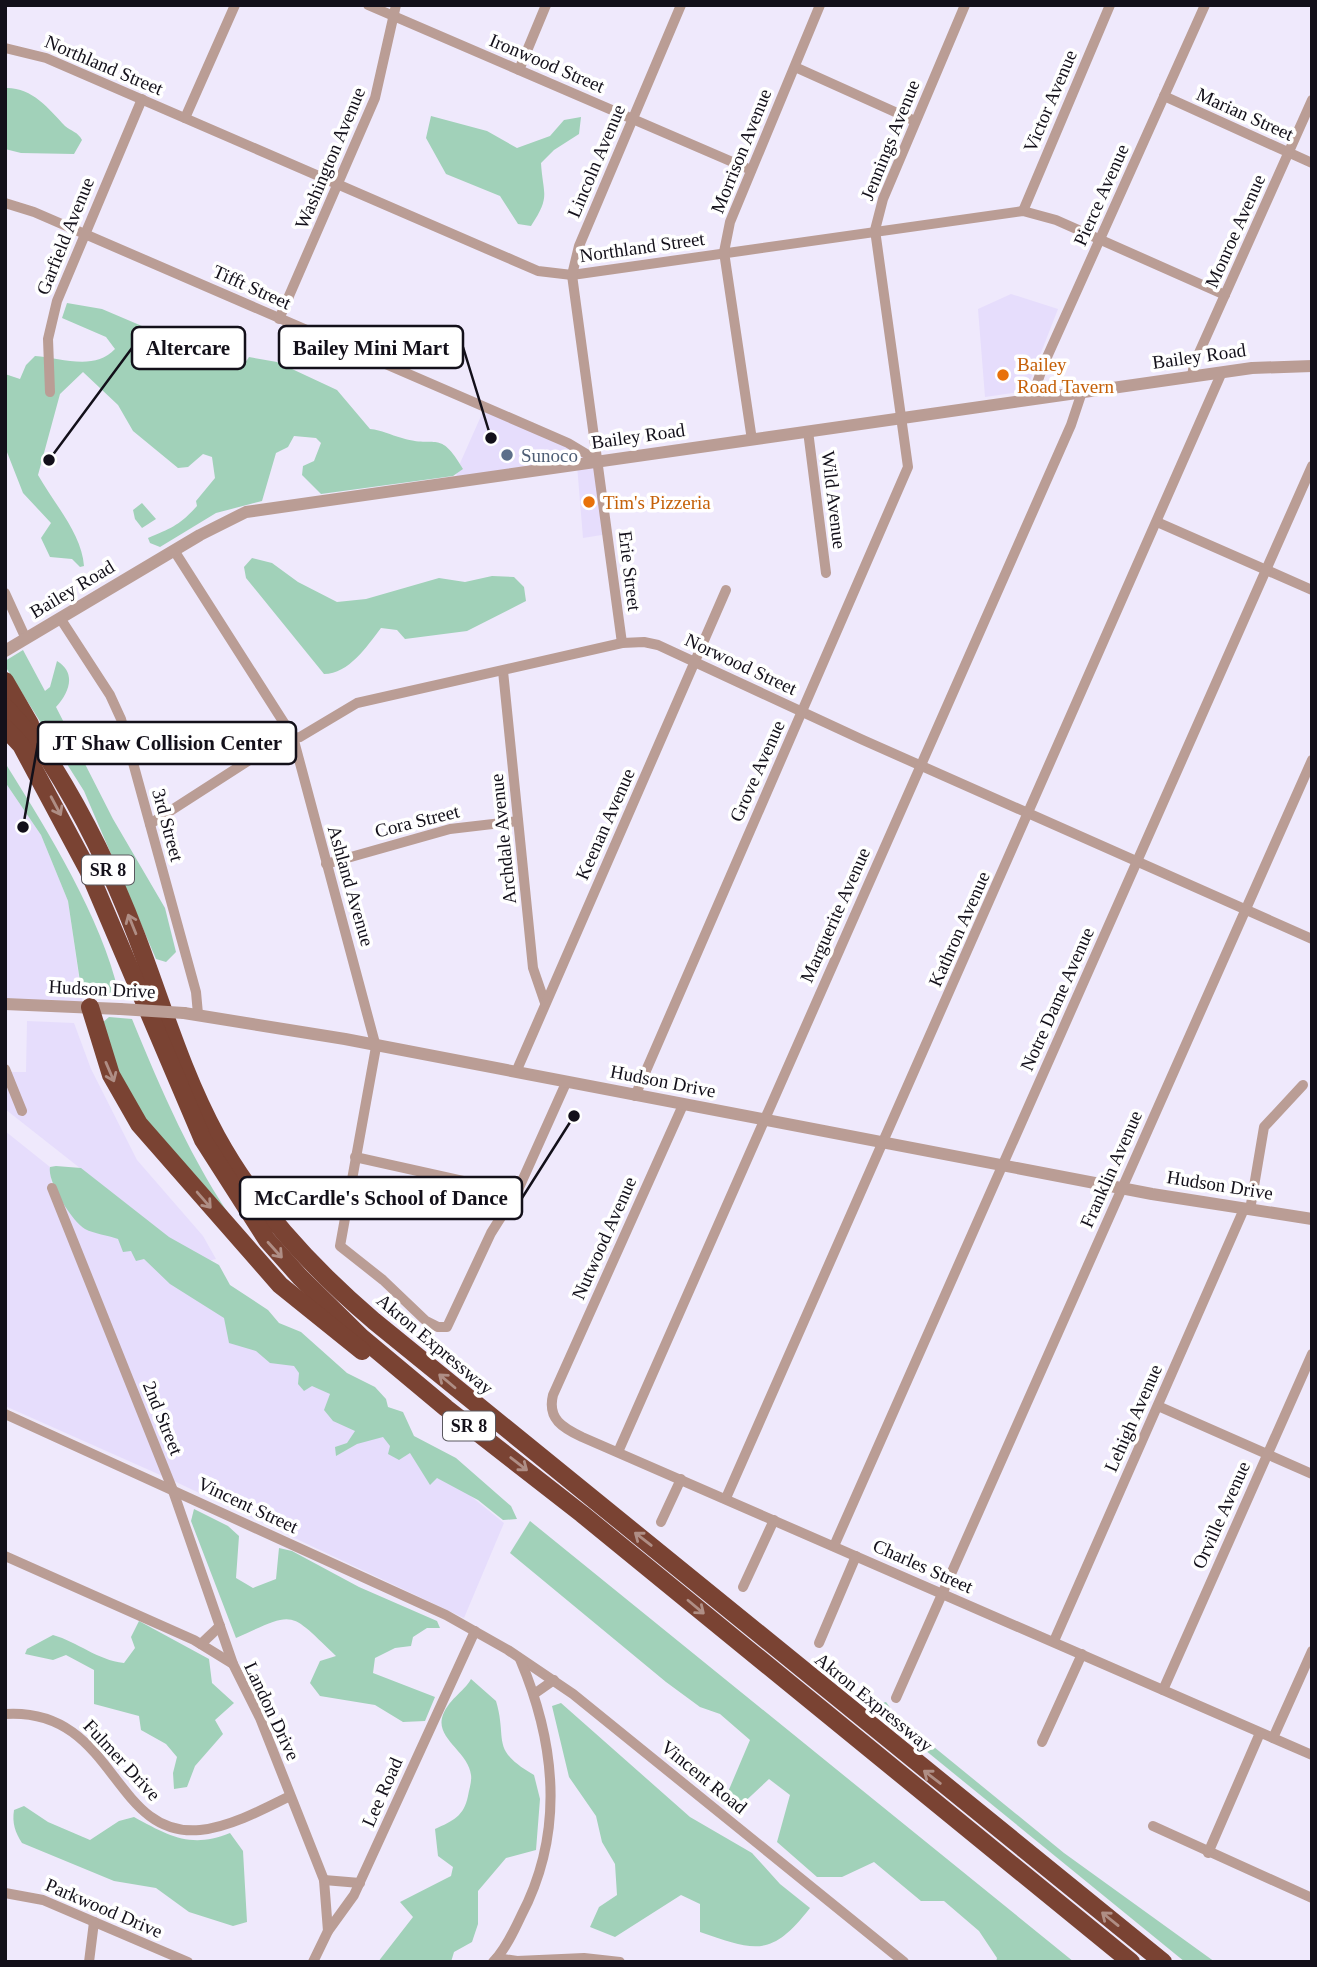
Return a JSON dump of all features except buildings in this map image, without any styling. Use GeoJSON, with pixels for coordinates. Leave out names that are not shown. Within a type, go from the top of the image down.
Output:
{"type":"FeatureCollection","features":[{"type":"Feature","properties":{"kind":"highway"},"geometry":{"type":"LineString","coordinates":[[5,681],[48,758]]}},
{"type":"Feature","properties":{"kind":"highway","name":"Akron Expressway"},"geometry":{"type":"LineString","coordinates":[[5,707],[48,758],[114,882],[185,1068],[216,1136],[238,1173],[286,1237],[347,1298],[406,1347],[1163,1962]]}},
{"type":"Feature","properties":{"kind":"highway","name":"Akron Expressway"},"geometry":{"type":"LineString","coordinates":[[5,728],[21,745],[88,870],[202,1140],[227,1183],[267,1240],[300,1277],[361,1337],[446,1408],[582,1514],[1131,1962]]}},
{"type":"Feature","properties":{"kind":"highway"},"geometry":{"type":"LineString","coordinates":[[90,1006],[107,1065],[130,1110],[230,1231],[280,1285],[313,1314],[446,1408]]}},
{"type":"Feature","properties":{"kind":"street"},"geometry":{"type":"LineString","coordinates":[[185,118],[234,5]]}},
{"type":"Feature","properties":{"kind":"street","name":"Ironwood Street"},"geometry":{"type":"LineString","coordinates":[[368,5],[395,11],[519,70],[751,170]]}},
{"type":"Feature","properties":{"kind":"street"},"geometry":{"type":"LineString","coordinates":[[519,70],[546,5]]}},
{"type":"Feature","properties":{"kind":"street","name":"Lincoln Avenue"},"geometry":{"type":"LineString","coordinates":[[598,461],[572,275],[579,246],[681,5]]}},
{"type":"Feature","properties":{"kind":"street","name":"Morrison Avenue"},"geometry":{"type":"LineString","coordinates":[[752,440],[724,252],[730,222],[820,5]]}},
{"type":"Feature","properties":{"kind":"street","name":"Jennings Avenue"},"geometry":{"type":"LineString","coordinates":[[903,418],[875,230],[883,199],[965,5]]}},
{"type":"Feature","properties":{"kind":"street","name":"Victor Avenue"},"geometry":{"type":"LineString","coordinates":[[1023,211],[1110,5]]}},
{"type":"Feature","properties":{"kind":"street","name":"Pierce Avenue"},"geometry":{"type":"LineString","coordinates":[[1031,400],[1043,366],[1205,5]]}},
{"type":"Feature","properties":{"kind":"street","name":"Washington Avenue"},"geometry":{"type":"LineString","coordinates":[[279,318],[375,98],[395,11]]}},
{"type":"Feature","properties":{"kind":"street","name":"Northland Street"},"geometry":{"type":"LineString","coordinates":[[5,48],[33,53],[538,271],[572,275],[1023,211],[1056,220],[1225,295]]}},
{"type":"Feature","properties":{"kind":"street"},"geometry":{"type":"LineString","coordinates":[[795,67],[915,121]]}},
{"type":"Feature","properties":{"kind":"street","name":"Marian Street"},"geometry":{"type":"LineString","coordinates":[[1164,96],[1312,163]]}},
{"type":"Feature","properties":{"kind":"street","name":"Garfield Avenue"},"geometry":{"type":"LineString","coordinates":[[50,392],[48,339],[53,315],[142,99]]}},
{"type":"Feature","properties":{"kind":"street","name":"Monroe Avenue"},"geometry":{"type":"LineString","coordinates":[[1192,376],[1194,364],[1312,100]]}},
{"type":"Feature","properties":{"kind":"street","name":"Tifft Street"},"geometry":{"type":"LineString","coordinates":[[5,203],[31,210],[85,233],[568,443],[598,461]]}},
{"type":"Feature","properties":{"kind":"street","name":"Bailey Road"},"geometry":{"type":"LineString","coordinates":[[5,651],[216,526],[246,512],[1192,376],[1252,368],[1312,366]]}},
{"type":"Feature","properties":{"kind":"street","name":"Kathron Avenue"},"geometry":{"type":"LineString","coordinates":[[726,1498],[1222,372]]}},
{"type":"Feature","properties":{"kind":"street","name":"Marguerite Avenue"},"geometry":{"type":"LineString","coordinates":[[618,1452],[1083,393]]}},
{"type":"Feature","properties":{"kind":"street","name":"Grove Avenue"},"geometry":{"type":"LineString","coordinates":[[635,1096],[904,481],[909,460],[903,418]]}},
{"type":"Feature","properties":{"kind":"street","name":"Wild Avenue"},"geometry":{"type":"LineString","coordinates":[[807,432],[826,573]]}},
{"type":"Feature","properties":{"kind":"street","name":"Erie Street"},"geometry":{"type":"LineString","coordinates":[[598,461],[622,643]]}},
{"type":"Feature","properties":{"kind":"street","name":"Notre Dame Avenue"},"geometry":{"type":"LineString","coordinates":[[834,1546],[1312,466]]}},
{"type":"Feature","properties":{"kind":"street"},"geometry":{"type":"LineString","coordinates":[[1157,522],[1312,590]]}},
{"type":"Feature","properties":{"kind":"street","name":"Ashland Avenue"},"geometry":{"type":"LineString","coordinates":[[175,552],[293,737],[376,1047],[339,1239],[340,1246],[432,1325],[447,1327],[456,1313],[491,1233],[512,1203],[566,1083]]}},
{"type":"Feature","properties":{"kind":"street","name":"Keenan Avenue"},"geometry":{"type":"LineString","coordinates":[[516,1072],[726,590]]}},
{"type":"Feature","properties":{"kind":"street"},"geometry":{"type":"LineString","coordinates":[[5,593],[23,641]]}},
{"type":"Feature","properties":{"kind":"street","name":"3rd Street"},"geometry":{"type":"LineString","coordinates":[[60,618],[118,709],[196,992],[198,1014]]}},
{"type":"Feature","properties":{"kind":"street","name":"Norwood Street"},"geometry":{"type":"LineString","coordinates":[[150,824],[279,741],[300,737],[357,703],[622,643],[652,643],[1312,939]]}},
{"type":"Feature","properties":{"kind":"street","name":"Archdale Avenue"},"geometry":{"type":"LineString","coordinates":[[503,671],[533,968],[545,1003]]}},
{"type":"Feature","properties":{"kind":"street","name":"Franklin Avenue"},"geometry":{"type":"LineString","coordinates":[[896,1698],[1312,760]]}},
{"type":"Feature","properties":{"kind":"street","name":"Cora Street"},"geometry":{"type":"LineString","coordinates":[[326,864],[450,829],[517,821]]}},
{"type":"Feature","properties":{"kind":"street","name":"Hudson Drive"},"geometry":{"type":"LineString","coordinates":[[5,1004],[90,1006],[198,1014],[1123,1188],[1312,1219]]}},
{"type":"Feature","properties":{"kind":"street"},"geometry":{"type":"LineString","coordinates":[[5,1069],[22,1111]]}},
{"type":"Feature","properties":{"kind":"street","name":"Lehigh Avenue"},"geometry":{"type":"LineString","coordinates":[[1054,1641],[1247,1210],[1261,1134],[1303,1085]]}},
{"type":"Feature","properties":{"kind":"street","name":"Nutwood Avenue"},"geometry":{"type":"LineString","coordinates":[[558,1385],[683,1105]]}},
{"type":"Feature","properties":{"kind":"street"},"geometry":{"type":"LineString","coordinates":[[355,1157],[463,1181]]}},
{"type":"Feature","properties":{"kind":"street","name":"2nd Street"},"geometry":{"type":"LineString","coordinates":[[52,1188],[172,1488],[233,1664]]}},
{"type":"Feature","properties":{"kind":"street","name":"Orville Avenue"},"geometry":{"type":"LineString","coordinates":[[1163,1690],[1312,1354]]}},
{"type":"Feature","properties":{"kind":"street","name":"Charles Street"},"geometry":{"type":"LineString","coordinates":[[558,1385],[551,1409],[558,1423],[618,1452],[1312,1755]]}},
{"type":"Feature","properties":{"kind":"street"},"geometry":{"type":"LineString","coordinates":[[1158,1405],[1312,1474]]}},
{"type":"Feature","properties":{"kind":"street","name":"Vincent Street"},"geometry":{"type":"LineString","coordinates":[[5,1414],[172,1488],[475,1631]]}},
{"type":"Feature","properties":{"kind":"street"},"geometry":{"type":"LineString","coordinates":[[661,1522],[681,1479]]}},
{"type":"Feature","properties":{"kind":"street"},"geometry":{"type":"LineString","coordinates":[[744,1587],[774,1520]]}},
{"type":"Feature","properties":{"kind":"street","name":"Landon Drive"},"geometry":{"type":"LineString","coordinates":[[5,1556],[201,1644],[233,1664],[260,1718],[324,1880],[328,1931]]}},
{"type":"Feature","properties":{"kind":"street"},"geometry":{"type":"LineString","coordinates":[[819,1643],[856,1556]]}},
{"type":"Feature","properties":{"kind":"street"},"geometry":{"type":"LineString","coordinates":[[201,1644],[220,1626]]}},
{"type":"Feature","properties":{"kind":"street","name":"Vincent Road"},"geometry":{"type":"LineString","coordinates":[[475,1631],[554,1681],[904,1962]]}},
{"type":"Feature","properties":{"kind":"street","name":"Lee Road"},"geometry":{"type":"LineString","coordinates":[[313,1962],[328,1931],[342,1916],[360,1883],[475,1631]]}},
{"type":"Feature","properties":{"kind":"street"},"geometry":{"type":"LineString","coordinates":[[1273,1738],[1312,1651]]}},
{"type":"Feature","properties":{"kind":"street"},"geometry":{"type":"LineString","coordinates":[[1042,1742],[1082,1654]]}},
{"type":"Feature","properties":{"kind":"street"},"geometry":{"type":"LineString","coordinates":[[520,1659],[534,1694],[551,1766],[549,1835],[541,1870],[528,1903],[495,1960],[584,1958],[620,1962]]}},
{"type":"Feature","properties":{"kind":"street"},"geometry":{"type":"LineString","coordinates":[[534,1694],[554,1681]]}},
{"type":"Feature","properties":{"kind":"street","name":"Fulmer Drive"},"geometry":{"type":"LineString","coordinates":[[5,1714],[35,1714],[68,1727],[85,1741],[145,1813],[177,1828],[208,1829],[290,1796]]}},
{"type":"Feature","properties":{"kind":"street"},"geometry":{"type":"LineString","coordinates":[[1208,1853],[1261,1732]]}},
{"type":"Feature","properties":{"kind":"street"},"geometry":{"type":"LineString","coordinates":[[1153,1826],[1312,1898]]}},
{"type":"Feature","properties":{"kind":"street"},"geometry":{"type":"LineString","coordinates":[[324,1880],[360,1883]]}},
{"type":"Feature","properties":{"kind":"street","name":"Parkwood Drive"},"geometry":{"type":"LineString","coordinates":[[5,1893],[37,1897],[188,1962]]}},
{"type":"Feature","properties":{"kind":"street"},"geometry":{"type":"LineString","coordinates":[[89,1962],[94,1922]]}},
{"type":"Feature","properties":{"kind":"shaded area"},"geometry":{"type":"Polygon","coordinates":[[[1011,294],[1058,309],[1026,391],[985,397],[978,309],[1011,294]]]}},
{"type":"Feature","properties":{"kind":"shaded area"},"geometry":{"type":"Polygon","coordinates":[[[485,407],[598,461],[608,534],[583,538],[577,465],[456,482],[457,470],[485,407]]]}},
{"type":"Feature","properties":{"kind":"shaded area"},"geometry":{"type":"Polygon","coordinates":[[[5,782],[41,835],[68,901],[83,1006],[5,1004],[5,782]]]}},
{"type":"Feature","properties":{"kind":"shaded area"},"geometry":{"type":"Polygon","coordinates":[[[27,1021],[74,1023],[91,1069],[137,1160],[203,1236],[216,1259],[208,1261],[165,1235],[5,1109],[5,1069],[7,1072],[26,1072],[27,1021]]]}},
{"type":"Feature","properties":{"kind":"shaded area"},"geometry":{"type":"Polygon","coordinates":[[[5,1131],[50,1167],[52,1187],[79,1178],[504,1523],[464,1618],[176,1482],[5,1406],[5,1131]]]}},
{"type":"Feature","properties":{"kind":"green space"},"geometry":{"type":"Polygon","coordinates":[[[5,88],[31,95],[78,135],[82,140],[74,154],[21,153],[5,149],[5,88]]]}},
{"type":"Feature","properties":{"kind":"green space"},"geometry":{"type":"Polygon","coordinates":[[[431,116],[487,131],[517,148],[550,136],[564,120],[581,117],[579,134],[554,150],[541,163],[543,201],[531,226],[518,224],[500,196],[446,174],[426,138],[431,116]]]}},
{"type":"Feature","properties":{"kind":"green space"},"geometry":{"type":"Polygon","coordinates":[[[67,303],[102,309],[149,329],[170,329],[187,336],[217,363],[241,369],[249,357],[277,362],[337,390],[370,429],[414,441],[442,444],[455,456],[463,469],[453,476],[321,494],[302,475],[303,466],[314,461],[321,443],[316,438],[294,436],[288,447],[276,453],[262,501],[216,513],[160,547],[150,543],[148,538],[174,526],[197,506],[196,501],[215,478],[212,457],[203,454],[188,467],[178,468],[133,431],[118,405],[83,372],[60,394],[38,475],[73,530],[84,566],[80,567],[72,559],[50,557],[41,538],[51,523],[23,493],[5,447],[5,374],[20,379],[26,365],[35,356],[77,362],[98,360],[115,349],[106,337],[62,318],[67,303]]]}},
{"type":"Feature","properties":{"kind":"green space"},"geometry":{"type":"Polygon","coordinates":[[[142,503],[156,519],[142,528],[135,519],[133,510],[142,503]]]}},
{"type":"Feature","properties":{"kind":"green space"},"geometry":{"type":"Polygon","coordinates":[[[252,558],[272,563],[298,582],[337,602],[366,599],[439,578],[465,582],[492,576],[514,577],[524,587],[526,601],[467,631],[405,639],[397,630],[381,628],[349,664],[333,673],[324,674],[246,578],[244,567],[252,558]]]}},
{"type":"Feature","properties":{"kind":"green space"},"geometry":{"type":"Polygon","coordinates":[[[23,650],[45,691],[50,687],[57,661],[67,671],[69,683],[56,707],[113,819],[165,908],[176,952],[166,962],[156,959],[84,791],[5,666],[5,661],[23,650]]]}},
{"type":"Feature","properties":{"kind":"green space"},"geometry":{"type":"Polygon","coordinates":[[[7,766],[56,847],[87,906],[111,965],[119,994],[82,995],[68,901],[41,835],[5,782],[7,766]]]}},
{"type":"Feature","properties":{"kind":"green space"},"geometry":{"type":"Polygon","coordinates":[[[109,1017],[132,1019],[192,1152],[237,1226],[147,1126],[122,1084],[102,1023],[109,1017]]]}},
{"type":"Feature","properties":{"kind":"green space"},"geometry":{"type":"Polygon","coordinates":[[[50,1167],[81,1168],[169,1237],[219,1265],[230,1285],[268,1310],[279,1323],[301,1332],[347,1373],[375,1387],[386,1399],[388,1407],[403,1412],[414,1436],[456,1458],[511,1506],[517,1519],[503,1520],[478,1500],[437,1478],[430,1485],[410,1453],[399,1460],[388,1454],[390,1446],[383,1437],[357,1444],[336,1456],[335,1447],[347,1443],[355,1431],[333,1421],[324,1410],[330,1394],[312,1386],[304,1391],[298,1384],[299,1373],[294,1366],[270,1363],[256,1351],[229,1343],[224,1318],[170,1284],[144,1259],[136,1261],[131,1251],[123,1252],[118,1239],[89,1231],[80,1225],[61,1201],[52,1182],[50,1167]]]}},
{"type":"Feature","properties":{"kind":"green space"},"geometry":{"type":"Polygon","coordinates":[[[194,1509],[228,1526],[239,1536],[236,1578],[253,1588],[276,1579],[279,1548],[292,1551],[359,1587],[437,1621],[440,1628],[427,1628],[413,1637],[411,1646],[395,1648],[375,1658],[373,1673],[435,1697],[425,1721],[403,1722],[375,1705],[320,1696],[310,1683],[320,1661],[336,1656],[299,1623],[281,1620],[236,1638],[191,1521],[194,1509]]]}},
{"type":"Feature","properties":{"kind":"green space"},"geometry":{"type":"Polygon","coordinates":[[[530,1521],[1074,1962],[996,1962],[997,1958],[979,1931],[944,1901],[921,1901],[874,1862],[842,1877],[817,1877],[777,1842],[790,1795],[769,1779],[737,1809],[725,1799],[750,1740],[720,1714],[700,1707],[666,1682],[510,1553],[530,1521]]]}},
{"type":"Feature","properties":{"kind":"green space"},"geometry":{"type":"Polygon","coordinates":[[[139,1621],[209,1659],[212,1683],[234,1703],[215,1720],[223,1734],[195,1766],[187,1787],[174,1789],[173,1773],[177,1757],[166,1744],[141,1730],[139,1716],[94,1704],[94,1670],[66,1655],[53,1660],[25,1654],[27,1649],[53,1635],[105,1658],[124,1663],[135,1648],[131,1637],[139,1621]]]}},
{"type":"Feature","properties":{"kind":"green space"},"geometry":{"type":"Polygon","coordinates":[[[471,1679],[496,1701],[505,1751],[534,1775],[540,1799],[536,1850],[506,1858],[478,1891],[478,1924],[472,1942],[454,1952],[451,1962],[378,1962],[413,1917],[400,1902],[451,1876],[453,1867],[438,1856],[435,1829],[461,1813],[466,1803],[471,1777],[465,1760],[444,1733],[442,1718],[448,1706],[471,1679]]]}},
{"type":"Feature","properties":{"kind":"green space"},"geometry":{"type":"Polygon","coordinates":[[[886,1702],[896,1716],[1064,1853],[1215,1962],[1185,1962],[871,1706],[886,1702]]]}},
{"type":"Feature","properties":{"kind":"green space"},"geometry":{"type":"Polygon","coordinates":[[[561,1703],[690,1817],[752,1853],[780,1884],[810,1908],[796,1924],[773,1943],[749,1946],[735,1943],[700,1932],[700,1904],[681,1895],[615,1937],[590,1927],[599,1907],[617,1895],[615,1864],[602,1842],[596,1816],[569,1777],[552,1706],[561,1703]]]}},
{"type":"Feature","properties":{"kind":"green space"},"geometry":{"type":"Polygon","coordinates":[[[24,1806],[48,1822],[90,1840],[119,1821],[134,1817],[169,1835],[192,1840],[216,1838],[230,1833],[243,1851],[247,1922],[233,1926],[189,1912],[156,1888],[114,1881],[22,1843],[13,1815],[14,1810],[24,1806]]]}},
{"type":"Feature","properties":{"kind":"place","name":"Bailey Road Tavern"},"geometry":{"type":"Point","coordinates":[1003,375]}},
{"type":"Feature","properties":{"kind":"place","name":"Bailey Mini Mart"},"geometry":{"type":"Point","coordinates":[491,438]}},
{"type":"Feature","properties":{"kind":"place","name":"Sunoco"},"geometry":{"type":"Point","coordinates":[507,455]}},
{"type":"Feature","properties":{"kind":"place","name":"Altercare"},"geometry":{"type":"Point","coordinates":[49,460]}},
{"type":"Feature","properties":{"kind":"place","name":"Tim's Pizzeria"},"geometry":{"type":"Point","coordinates":[589,502]}},
{"type":"Feature","properties":{"kind":"place","name":"JT Shaw Collision Center"},"geometry":{"type":"Point","coordinates":[23,827]}},
{"type":"Feature","properties":{"kind":"place","name":"McCardle's School of Dance"},"geometry":{"type":"Point","coordinates":[574,1116]}}]}
